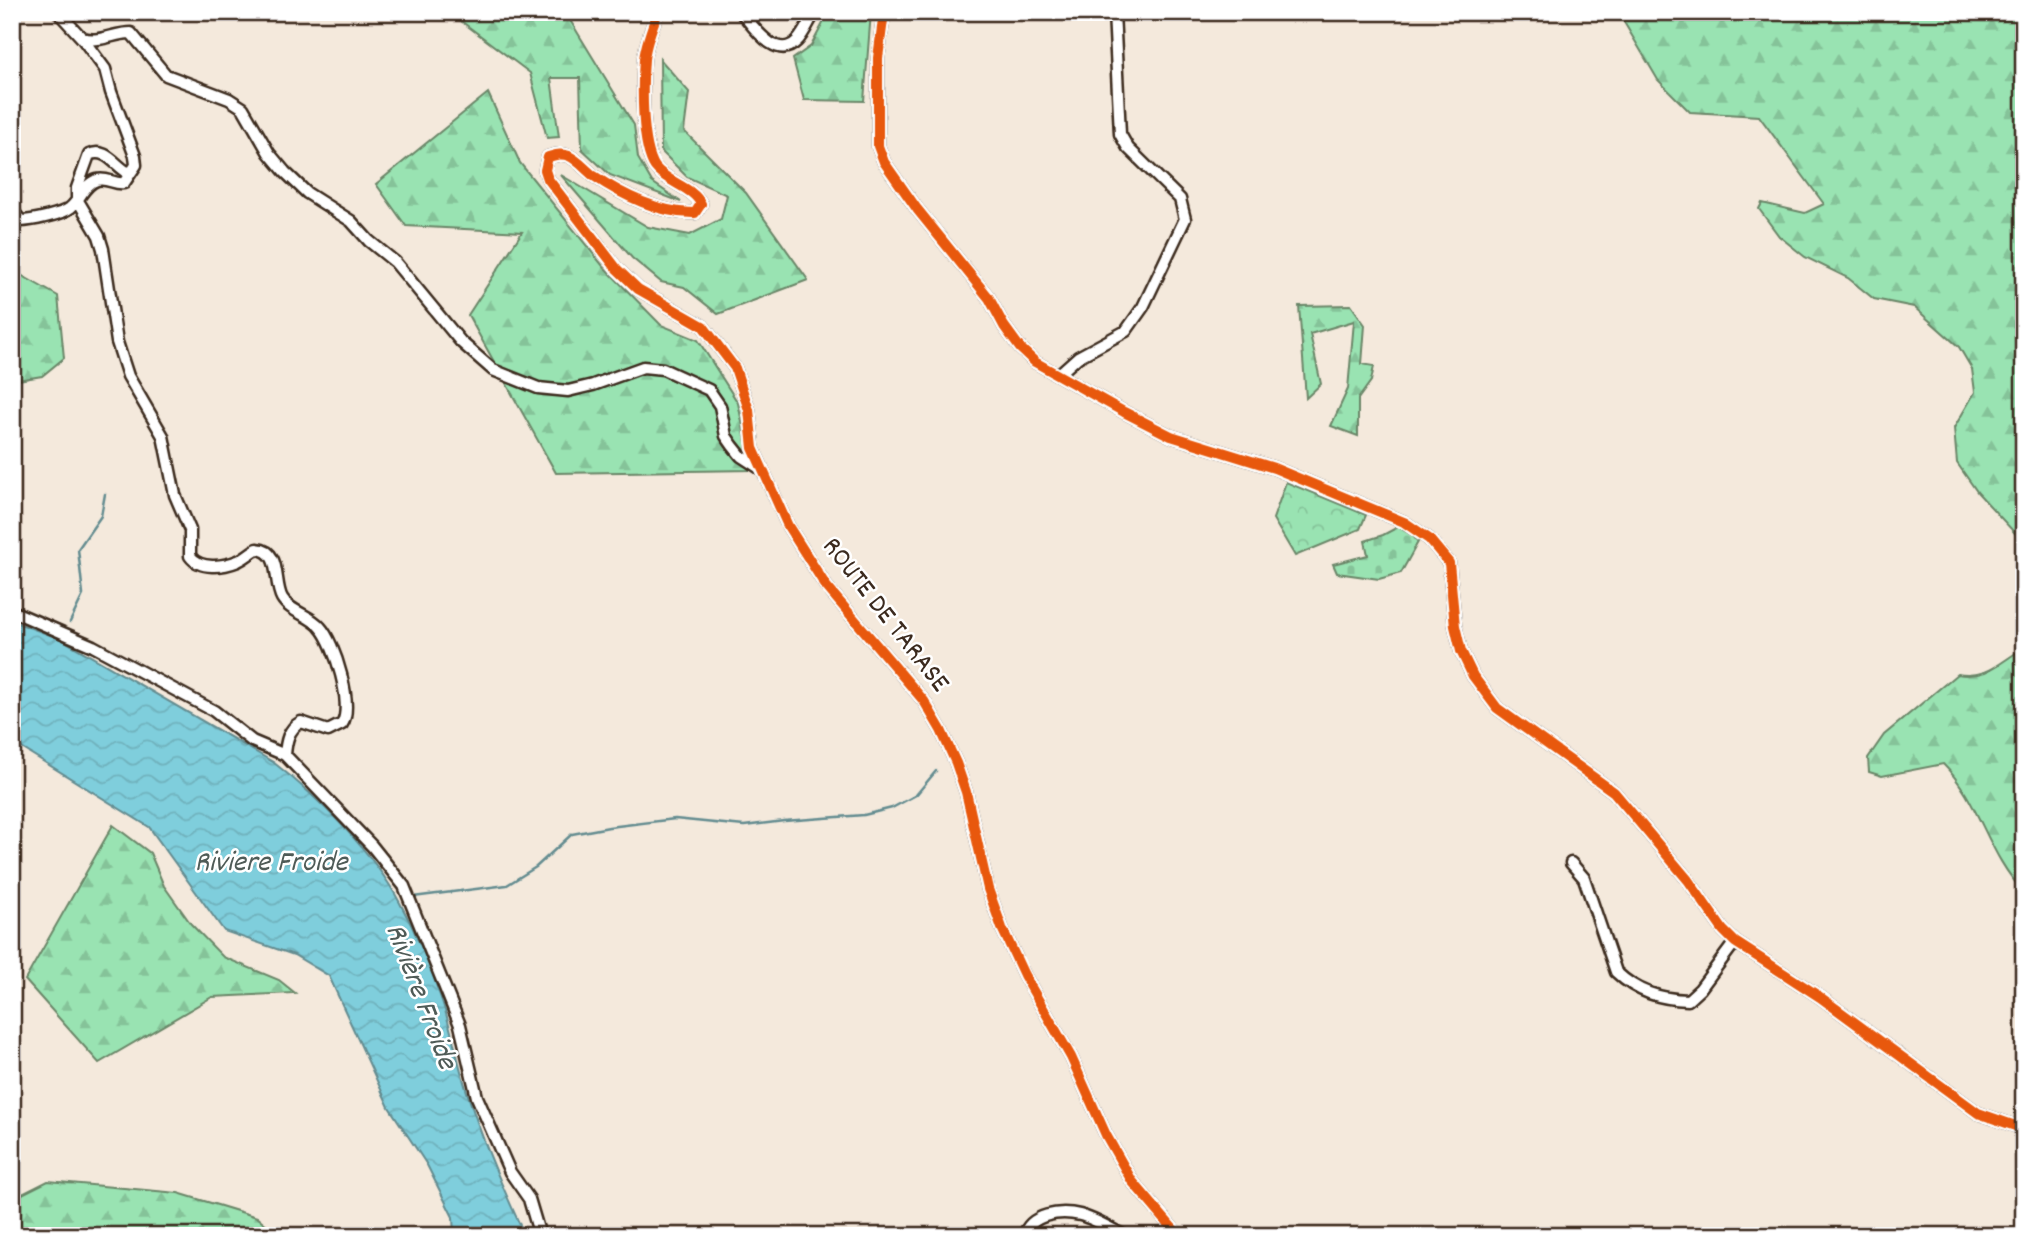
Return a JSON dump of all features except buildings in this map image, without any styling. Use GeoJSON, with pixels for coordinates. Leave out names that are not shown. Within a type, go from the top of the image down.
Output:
{"type":"FeatureCollection","features":[{"type":"Feature","properties":{"kind":"street"},"geometry":{"type":"LineString","coordinates":[[12,210],[18,220],[26,221],[62,212],[71,208],[97,180],[124,183],[136,165],[108,77],[82,38],[58,12]]}},
{"type":"Feature","properties":{"kind":"street","name":"ROUTE DE TARASE"},"geometry":{"type":"LineString","coordinates":[[658,12],[644,59],[645,137],[654,166],[698,198],[701,204],[695,213],[680,214],[653,205],[612,187],[572,157],[560,153],[548,157],[545,170],[548,179],[624,276],[638,289],[704,326],[735,368],[748,410],[753,448],[788,526],[826,586],[924,701],[941,730],[966,792],[988,889],[1007,940],[1071,1057],[1105,1135],[1132,1181],[1179,1236]]}},
{"type":"Feature","properties":{"kind":"street"},"geometry":{"type":"LineString","coordinates":[[741,12],[767,41],[777,47],[788,47],[798,40],[814,12]]}},
{"type":"Feature","properties":{"kind":"street"},"geometry":{"type":"LineString","coordinates":[[884,12],[878,58],[876,128],[878,146],[884,162],[989,298],[1004,327],[1020,348],[1035,362],[1171,436],[1274,468],[1404,522],[1429,539],[1449,563],[1455,626],[1461,651],[1473,676],[1497,708],[1614,792],[1688,880],[1723,930],[1735,942],[1820,997],[1978,1113],[2024,1129]]}},
{"type":"Feature","properties":{"kind":"street"},"geometry":{"type":"LineString","coordinates":[[1059,374],[1079,357],[1126,331],[1143,307],[1185,219],[1180,199],[1128,148],[1120,134],[1114,12]]}},
{"type":"Feature","properties":{"kind":"street"},"geometry":{"type":"LineString","coordinates":[[82,38],[103,40],[120,33],[131,33],[166,75],[237,104],[248,116],[275,162],[307,193],[351,221],[395,262],[452,332],[493,370],[538,388],[568,391],[643,367],[663,369],[709,390],[720,406],[726,436],[741,456],[762,470]]}},
{"type":"Feature","properties":{"kind":"street"},"geometry":{"type":"LineString","coordinates":[[132,171],[124,171],[103,153],[95,152],[89,155],[77,188],[77,199],[103,249],[117,342],[128,376],[163,436],[175,495],[190,530],[190,556],[199,565],[211,566],[238,561],[257,549],[268,553],[277,569],[281,597],[288,606],[319,626],[333,647],[341,671],[347,711],[345,720],[328,731],[301,722],[295,726],[286,742],[285,755]]}},
{"type":"Feature","properties":{"kind":"street"},"geometry":{"type":"LineString","coordinates":[[12,611],[93,646],[214,710],[252,741],[285,755],[393,869],[404,886],[460,1025],[477,1097],[510,1172],[529,1199],[540,1236]]}},
{"type":"Feature","properties":{"kind":"street"},"geometry":{"type":"LineString","coordinates":[[1571,863],[1584,878],[1616,972],[1628,984],[1648,994],[1688,1000],[1700,989],[1735,942]]}},
{"type":"Feature","properties":{"kind":"street"},"geometry":{"type":"LineString","coordinates":[[1024,1236],[1035,1220],[1047,1214],[1062,1213],[1080,1215],[1125,1236]]}},
{"type":"Feature","properties":{"kind":"green space"},"geometry":{"type":"Polygon","coordinates":[[[449,12],[565,12],[634,125],[638,158],[652,182],[681,202],[610,175],[582,149],[580,78],[551,78],[559,137],[547,138],[530,73],[449,12]]]}},
{"type":"Feature","properties":{"kind":"green space"},"geometry":{"type":"Polygon","coordinates":[[[829,12],[871,12],[864,101],[804,100],[793,59],[811,46],[829,12]]]}},
{"type":"Feature","properties":{"kind":"green space"},"geometry":{"type":"Polygon","coordinates":[[[1618,12],[2024,12],[2024,543],[1978,493],[1957,463],[1954,428],[1975,392],[1972,369],[1959,347],[1914,307],[1874,299],[1848,278],[1805,257],[1779,236],[1759,209],[1762,203],[1805,213],[1824,204],[1759,116],[1690,112],[1658,80],[1618,12]]]}},
{"type":"Feature","properties":{"kind":"green space"},"geometry":{"type":"Polygon","coordinates":[[[660,59],[689,92],[684,131],[746,193],[808,280],[718,314],[684,287],[661,282],[632,258],[561,175],[648,227],[690,235],[721,219],[727,195],[687,177],[661,151],[660,59]]]}},
{"type":"Feature","properties":{"kind":"green space"},"geometry":{"type":"Polygon","coordinates":[[[488,93],[520,163],[603,266],[661,325],[698,340],[738,403],[752,470],[556,473],[468,315],[522,232],[406,226],[376,184],[488,93]]]}},
{"type":"Feature","properties":{"kind":"green space"},"geometry":{"type":"Polygon","coordinates":[[[12,270],[58,296],[64,358],[42,376],[12,381],[12,270]]]}},
{"type":"Feature","properties":{"kind":"green space"},"geometry":{"type":"Polygon","coordinates":[[[1351,305],[1365,325],[1362,364],[1374,366],[1371,381],[1358,399],[1358,436],[1331,426],[1348,389],[1354,321],[1310,334],[1321,384],[1306,398],[1299,306],[1351,305]]]}},
{"type":"Feature","properties":{"kind":"green space"},"geometry":{"type":"Polygon","coordinates":[[[1286,482],[1366,515],[1360,529],[1295,556],[1273,519],[1286,482]]]}},
{"type":"Feature","properties":{"kind":"green space"},"geometry":{"type":"Polygon","coordinates":[[[1398,527],[1418,542],[1401,573],[1379,579],[1337,573],[1333,564],[1368,555],[1365,541],[1398,527]]]}},
{"type":"Feature","properties":{"kind":"green space"},"geometry":{"type":"Polygon","coordinates":[[[2024,648],[2024,892],[2001,861],[1966,794],[1943,764],[1882,776],[1869,772],[1868,758],[1884,735],[1957,674],[1985,672],[2024,648]]]}},
{"type":"Feature","properties":{"kind":"green space"},"geometry":{"type":"Polygon","coordinates":[[[113,825],[150,853],[164,886],[191,924],[223,957],[279,980],[295,993],[212,997],[99,1063],[25,980],[113,825]]]}},
{"type":"Feature","properties":{"kind":"green space"},"geometry":{"type":"Polygon","coordinates":[[[48,1181],[178,1193],[257,1217],[280,1236],[12,1236],[12,1199],[48,1181]]]}},
{"type":"Feature","properties":{"kind":"water","name":"Riviere Froide"},"geometry":{"type":"Polygon","coordinates":[[[12,621],[61,639],[273,762],[344,827],[376,865],[406,915],[423,951],[446,1013],[475,1116],[525,1236],[454,1236],[453,1217],[427,1165],[389,1107],[329,976],[294,955],[224,931],[149,827],[12,742],[12,621]]]}},
{"type":"Feature","properties":{"kind":"waterway"},"geometry":{"type":"LineString","coordinates":[[70,622],[83,595],[78,549],[101,516],[105,494]]}},
{"type":"Feature","properties":{"kind":"waterway"},"geometry":{"type":"LineString","coordinates":[[413,897],[507,885],[536,867],[572,834],[609,827],[675,819],[744,826],[864,815],[892,808],[916,795],[936,771]]}},
{"type":"Feature","properties":{"kind":"cycle path"},"geometry":{"type":"LineString","coordinates":[[658,12],[644,59],[643,99],[647,145],[655,167],[692,193],[701,204],[695,213],[655,207],[605,183],[576,160],[563,155],[548,157],[545,170],[548,179],[617,269],[638,289],[703,326],[735,368],[749,410],[753,448],[788,526],[826,586],[924,701],[941,730],[966,792],[988,889],[1002,928],[1024,975],[1071,1057],[1106,1135],[1132,1181],[1179,1236]]}},
{"type":"Feature","properties":{"kind":"cycle path"},"geometry":{"type":"LineString","coordinates":[[884,12],[878,58],[878,146],[884,162],[917,209],[989,298],[1020,348],[1035,362],[1171,436],[1274,468],[1404,522],[1429,539],[1449,563],[1455,626],[1461,651],[1473,676],[1497,708],[1614,792],[1688,880],[1723,930],[1735,942],[1820,997],[1978,1113],[2024,1129]]}},
{"type":"Feature","properties":{"kind":"water label","name":"Rivière Froide"},"geometry":{"type":"Point","coordinates":[419,997]}}]}
